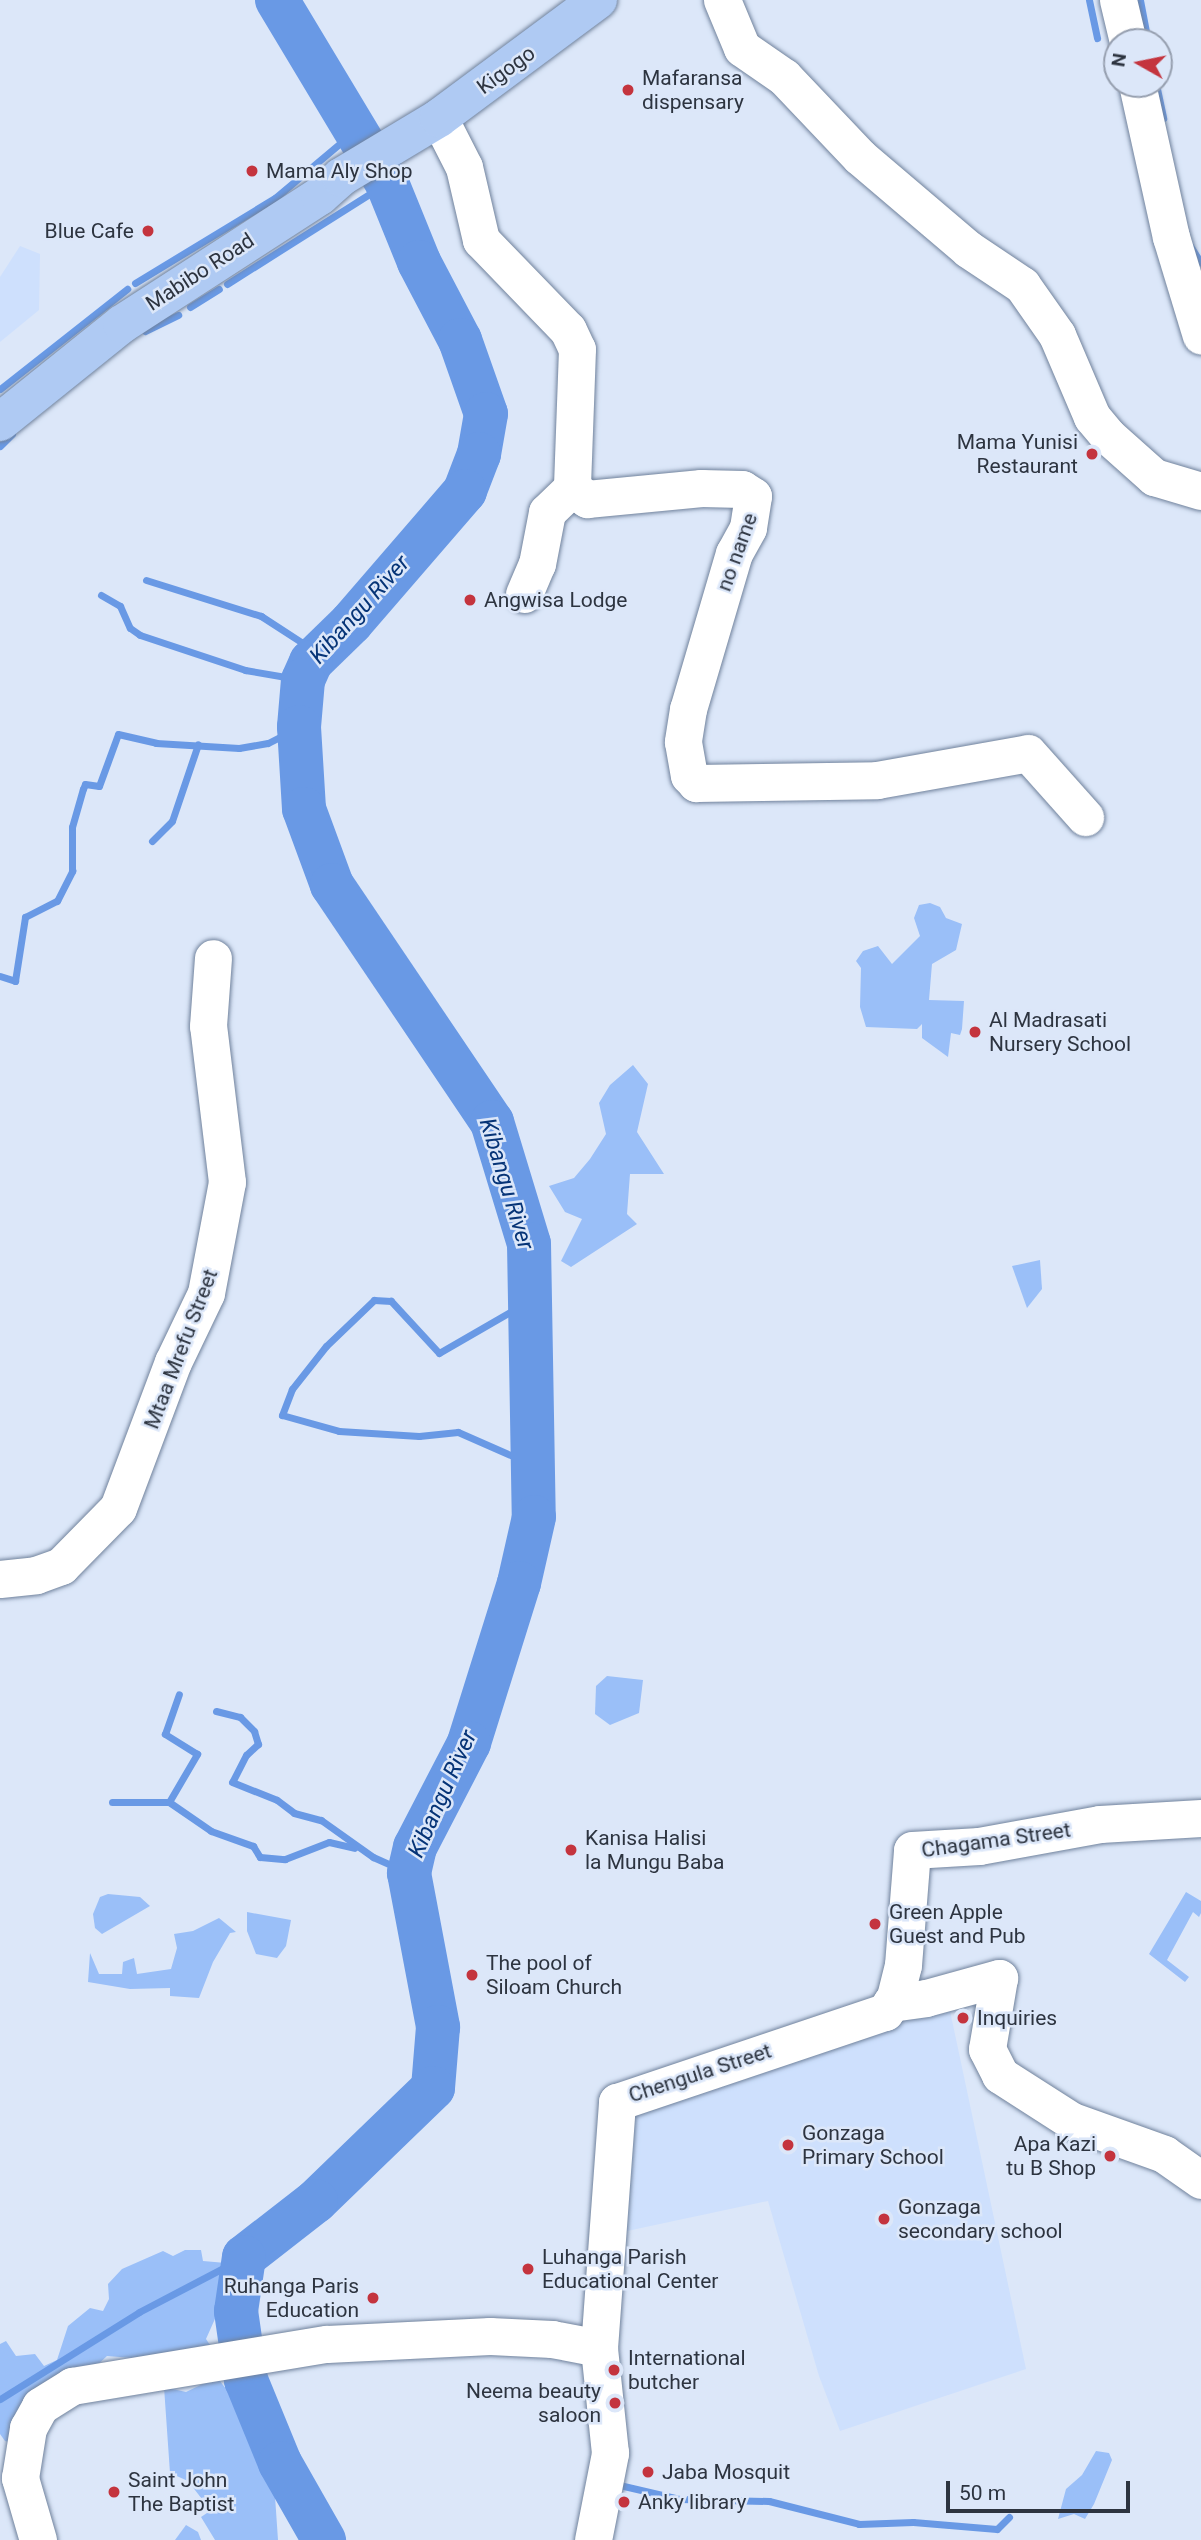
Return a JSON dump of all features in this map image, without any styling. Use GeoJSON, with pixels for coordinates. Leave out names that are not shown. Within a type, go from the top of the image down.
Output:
{"type":"FeatureCollection","features":[{"type":"Feature","properties":{"kind":"main road","name":"Kigogo"},"geometry":{"type":"LineString","coordinates":[[424,126],[598,0]]}},
{"type":"Feature","properties":{"kind":"main road","name":"Mabibo Road"},"geometry":{"type":"LineString","coordinates":[[0,422],[122,324],[320,196],[341,177],[424,126]]}},
{"type":"Feature","properties":{"kind":"street"},"geometry":{"type":"LineString","coordinates":[[722,0],[742,48],[784,77],[837,135],[968,249],[1022,285],[1056,335],[1092,417],[1125,453],[1154,477],[1201,491]]}},
{"type":"Feature","properties":{"kind":"street"},"geometry":{"type":"LineString","coordinates":[[1118,0],[1125,28]]}},
{"type":"Feature","properties":{"kind":"street"},"geometry":{"type":"LineString","coordinates":[[1142,98],[1186,234],[1201,336]]}},
{"type":"Feature","properties":{"kind":"street"},"geometry":{"type":"LineString","coordinates":[[424,126],[464,167],[481,240],[568,330],[576,349],[572,488],[547,512],[537,564],[524,594]]}},
{"type":"Feature","properties":{"kind":"street","name":"no name"},"geometry":{"type":"LineString","coordinates":[[572,488],[587,499],[701,488],[741,489],[753,496],[748,528],[734,553],[688,709],[684,766],[696,782],[877,780],[1028,753],[1085,817]]}},
{"type":"Feature","properties":{"kind":"street","name":"Mtaa Mrefu Street"},"geometry":{"type":"LineString","coordinates":[[0,1579],[36,1575],[61,1566],[118,1508],[173,1362],[206,1293],[227,1182],[208,1026],[213,958]]}},
{"type":"Feature","properties":{"kind":"street","name":"Chagama Street"},"geometry":{"type":"LineString","coordinates":[[888,2007],[903,1965],[912,1850],[979,1846],[1100,1824],[1201,1818]]}},
{"type":"Feature","properties":{"kind":"street"},"geometry":{"type":"LineString","coordinates":[[888,2007],[999,1978],[987,2049],[1000,2074],[1072,2121],[1164,2154],[1201,2180]]}},
{"type":"Feature","properties":{"kind":"street","name":"Chengula Street"},"geometry":{"type":"LineString","coordinates":[[593,2540],[611,2432],[598,2348],[617,2102],[888,2007]]}},
{"type":"Feature","properties":{"kind":"street"},"geometry":{"type":"LineString","coordinates":[[38,2540],[20,2478],[28,2428],[40,2406],[72,2386],[327,2344],[490,2336],[552,2339],[598,2348]]}},
{"type":"Feature","properties":{"kind":"shaded area"},"geometry":{"type":"Polygon","coordinates":[[[20,246],[40,254],[39,310],[0,342],[0,277],[20,246]]]}},
{"type":"Feature","properties":{"kind":"shaded area"},"geometry":{"type":"Polygon","coordinates":[[[930,903],[940,907],[946,918],[962,924],[956,950],[932,964],[929,1000],[964,1001],[962,1029],[960,1035],[951,1033],[948,1057],[922,1038],[922,1024],[917,1029],[866,1027],[860,1007],[861,968],[856,961],[863,951],[878,946],[892,964],[920,936],[914,918],[919,905],[930,903]]]}},
{"type":"Feature","properties":{"kind":"shaded area"},"geometry":{"type":"Polygon","coordinates":[[[633,1065],[648,1084],[637,1132],[664,1174],[630,1174],[627,1214],[637,1224],[571,1267],[561,1261],[582,1219],[565,1212],[549,1186],[574,1178],[590,1159],[606,1134],[599,1103],[610,1085],[633,1065]]]}},
{"type":"Feature","properties":{"kind":"shaded area"},"geometry":{"type":"Polygon","coordinates":[[[1040,1260],[1042,1289],[1027,1308],[1012,1266],[1040,1260]]]}},
{"type":"Feature","properties":{"kind":"shaded area"},"geometry":{"type":"Polygon","coordinates":[[[607,1676],[643,1680],[639,1713],[610,1725],[595,1714],[596,1686],[607,1676]]]}},
{"type":"Feature","properties":{"kind":"shaded area"},"geometry":{"type":"Polygon","coordinates":[[[1186,1892],[1201,1901],[1201,1913],[1199,1917],[1193,1912],[1167,1960],[1189,1977],[1185,1982],[1149,1954],[1186,1892]]]}},
{"type":"Feature","properties":{"kind":"shaded area"},"geometry":{"type":"Polygon","coordinates":[[[108,1894],[140,1897],[150,1906],[102,1934],[95,1928],[93,1914],[100,1897],[108,1894]]]}},
{"type":"Feature","properties":{"kind":"shaded area"},"geometry":{"type":"Polygon","coordinates":[[[247,1912],[291,1920],[286,1946],[277,1958],[256,1954],[247,1931],[247,1912]]]}},
{"type":"Feature","properties":{"kind":"shaded area"},"geometry":{"type":"Polygon","coordinates":[[[219,1918],[236,1932],[230,1933],[213,1962],[199,1998],[170,1996],[170,1988],[130,1989],[88,1982],[90,1953],[99,1974],[122,1974],[123,1962],[134,1958],[137,1974],[171,1969],[177,1948],[174,1934],[193,1931],[219,1918]]]}},
{"type":"Feature","properties":{"kind":"shaded area","name":"Gonzaga secondary school"},"geometry":{"type":"Polygon","coordinates":[[[949,2006],[1026,2369],[840,2431],[819,2376],[768,2201],[627,2231],[633,2105],[949,2006]]]}},
{"type":"Feature","properties":{"kind":"shaded area"},"geometry":{"type":"Polygon","coordinates":[[[185,2250],[201,2250],[203,2261],[226,2263],[235,2274],[206,2339],[214,2351],[145,2359],[107,2356],[13,2443],[5,2441],[0,2434],[0,2344],[6,2341],[16,2356],[35,2354],[44,2366],[57,2360],[68,2326],[90,2308],[103,2311],[109,2299],[108,2284],[122,2269],[163,2251],[173,2256],[185,2250]]]}},
{"type":"Feature","properties":{"kind":"shaded area"},"geometry":{"type":"Polygon","coordinates":[[[213,2379],[219,2380],[239,2405],[257,2437],[262,2462],[273,2467],[278,2540],[215,2540],[201,2517],[207,2513],[205,2503],[188,2481],[170,2473],[164,2387],[186,2392],[213,2379]]]}},
{"type":"Feature","properties":{"kind":"shaded area"},"geometry":{"type":"Polygon","coordinates":[[[1096,2451],[1109,2453],[1112,2460],[1094,2504],[1085,2519],[1074,2514],[1058,2519],[1066,2489],[1082,2475],[1096,2451]]]}},
{"type":"Feature","properties":{"kind":"shaded area"},"geometry":{"type":"Polygon","coordinates":[[[186,2525],[198,2532],[201,2540],[175,2540],[186,2525]]]}},
{"type":"Feature","properties":{"kind":"waterway","name":"Kibangu River"},"geometry":{"type":"LineString","coordinates":[[277,0],[387,183],[419,262],[460,340],[486,414],[479,454],[465,491],[351,623],[311,662],[303,680],[299,727],[304,809],[332,885],[492,1122],[529,1244],[534,1517],[519,1583],[469,1743],[415,1847],[409,1873],[438,2027],[433,2088],[316,2201],[244,2257],[236,2311],[246,2380],[280,2463],[324,2540]]}},
{"type":"Feature","properties":{"kind":"waterway"},"geometry":{"type":"LineString","coordinates":[[1089,0],[1097,38]]}},
{"type":"Feature","properties":{"kind":"waterway"},"geometry":{"type":"LineString","coordinates":[[1140,0],[1145,28]]}},
{"type":"Feature","properties":{"kind":"waterway"},"geometry":{"type":"LineString","coordinates":[[1159,98],[1163,118]]}},
{"type":"Feature","properties":{"kind":"waterway"},"geometry":{"type":"LineString","coordinates":[[135,283],[275,198],[357,129]]}},
{"type":"Feature","properties":{"kind":"waterway"},"geometry":{"type":"LineString","coordinates":[[227,284],[387,183]]}},
{"type":"Feature","properties":{"kind":"waterway"},"geometry":{"type":"LineString","coordinates":[[1189,244],[1201,263]]}},
{"type":"Feature","properties":{"kind":"waterway"},"geometry":{"type":"LineString","coordinates":[[0,389],[127,289]]}},
{"type":"Feature","properties":{"kind":"waterway"},"geometry":{"type":"LineString","coordinates":[[190,307],[219,289]]}},
{"type":"Feature","properties":{"kind":"waterway"},"geometry":{"type":"LineString","coordinates":[[145,331],[178,315]]}},
{"type":"Feature","properties":{"kind":"waterway"},"geometry":{"type":"LineString","coordinates":[[0,446],[12,434]]}},
{"type":"Feature","properties":{"kind":"waterway"},"geometry":{"type":"LineString","coordinates":[[146,580],[261,616],[301,642],[325,645]]}},
{"type":"Feature","properties":{"kind":"waterway"},"geometry":{"type":"LineString","coordinates":[[101,595],[120,606],[130,628],[140,635],[245,670],[303,680]]}},
{"type":"Feature","properties":{"kind":"waterway"},"geometry":{"type":"LineString","coordinates":[[0,976],[15,981],[25,917],[57,901],[72,871],[72,827],[83,789],[85,784],[99,786],[118,734],[156,743],[239,748],[268,743],[299,727]]}},
{"type":"Feature","properties":{"kind":"waterway"},"geometry":{"type":"LineString","coordinates":[[152,841],[172,821],[198,744]]}},
{"type":"Feature","properties":{"kind":"waterway"},"geometry":{"type":"LineString","coordinates":[[529,1301],[439,1353],[391,1301],[374,1300],[326,1346],[292,1389],[282,1415],[339,1431],[419,1436],[458,1432],[531,1464]]}},
{"type":"Feature","properties":{"kind":"waterway"},"geometry":{"type":"LineString","coordinates":[[169,1802],[197,1754],[165,1734],[179,1694]]}},
{"type":"Feature","properties":{"kind":"waterway"},"geometry":{"type":"LineString","coordinates":[[216,1711],[240,1717],[254,1731],[258,1744],[246,1755],[232,1782],[277,1800],[294,1813],[321,1820],[373,1857],[409,1873]]}},
{"type":"Feature","properties":{"kind":"waterway"},"geometry":{"type":"LineString","coordinates":[[112,1802],[169,1802],[211,1831],[253,1846],[260,1857],[285,1859],[329,1842],[354,1848]]}},
{"type":"Feature","properties":{"kind":"waterway"},"geometry":{"type":"LineString","coordinates":[[0,2399],[139,2312],[244,2257]]}},
{"type":"Feature","properties":{"kind":"waterway"},"geometry":{"type":"LineString","coordinates":[[615,2484],[680,2499],[769,2501],[859,2524],[913,2522],[997,2529],[1009,2517]]}},
{"type":"Feature","properties":{"kind":"place","name":"Mafaransa dispensary"},"geometry":{"type":"Point","coordinates":[628,90]}},
{"type":"Feature","properties":{"kind":"place","name":"Mama Aly Shop"},"geometry":{"type":"Point","coordinates":[252,171]}},
{"type":"Feature","properties":{"kind":"place","name":"Blue Cafe"},"geometry":{"type":"Point","coordinates":[148,231]}},
{"type":"Feature","properties":{"kind":"place","name":"Mama Yunisi Restaurant"},"geometry":{"type":"Point","coordinates":[1092,454]}},
{"type":"Feature","properties":{"kind":"place","name":"Angwisa Lodge"},"geometry":{"type":"Point","coordinates":[470,600]}},
{"type":"Feature","properties":{"kind":"place","name":"Al Madrasati Nursery School"},"geometry":{"type":"Point","coordinates":[975,1032]}},
{"type":"Feature","properties":{"kind":"place","name":"Kanisa Halisi la Mungu Baba"},"geometry":{"type":"Point","coordinates":[571,1850]}},
{"type":"Feature","properties":{"kind":"place","name":"Green Apple Guest and Pub"},"geometry":{"type":"Point","coordinates":[875,1924]}},
{"type":"Feature","properties":{"kind":"place","name":"The pool of Siloam Church"},"geometry":{"type":"Point","coordinates":[472,1975]}},
{"type":"Feature","properties":{"kind":"place","name":"Inquiries"},"geometry":{"type":"Point","coordinates":[963,2018]}},
{"type":"Feature","properties":{"kind":"place","name":"Gonzaga Primary School"},"geometry":{"type":"Point","coordinates":[788,2145]}},
{"type":"Feature","properties":{"kind":"place","name":"Apa Kazi tu B Shop"},"geometry":{"type":"Point","coordinates":[1110,2156]}},
{"type":"Feature","properties":{"kind":"place","name":"Gonzaga secondary school"},"geometry":{"type":"Point","coordinates":[884,2219]}},
{"type":"Feature","properties":{"kind":"place","name":"Luhanga Parish Educational Center"},"geometry":{"type":"Point","coordinates":[528,2269]}},
{"type":"Feature","properties":{"kind":"place","name":"Ruhanga Paris Education"},"geometry":{"type":"Point","coordinates":[373,2298]}},
{"type":"Feature","properties":{"kind":"place","name":"International butcher"},"geometry":{"type":"Point","coordinates":[614,2370]}},
{"type":"Feature","properties":{"kind":"place","name":"Neema beauty saloon"},"geometry":{"type":"Point","coordinates":[615,2403]}},
{"type":"Feature","properties":{"kind":"place","name":"Jaba Mosquit"},"geometry":{"type":"Point","coordinates":[648,2472]}},
{"type":"Feature","properties":{"kind":"place","name":"Saint John The Baptist"},"geometry":{"type":"Point","coordinates":[114,2492]}},
{"type":"Feature","properties":{"kind":"place","name":"Anky library"},"geometry":{"type":"Point","coordinates":[624,2502]}}]}
